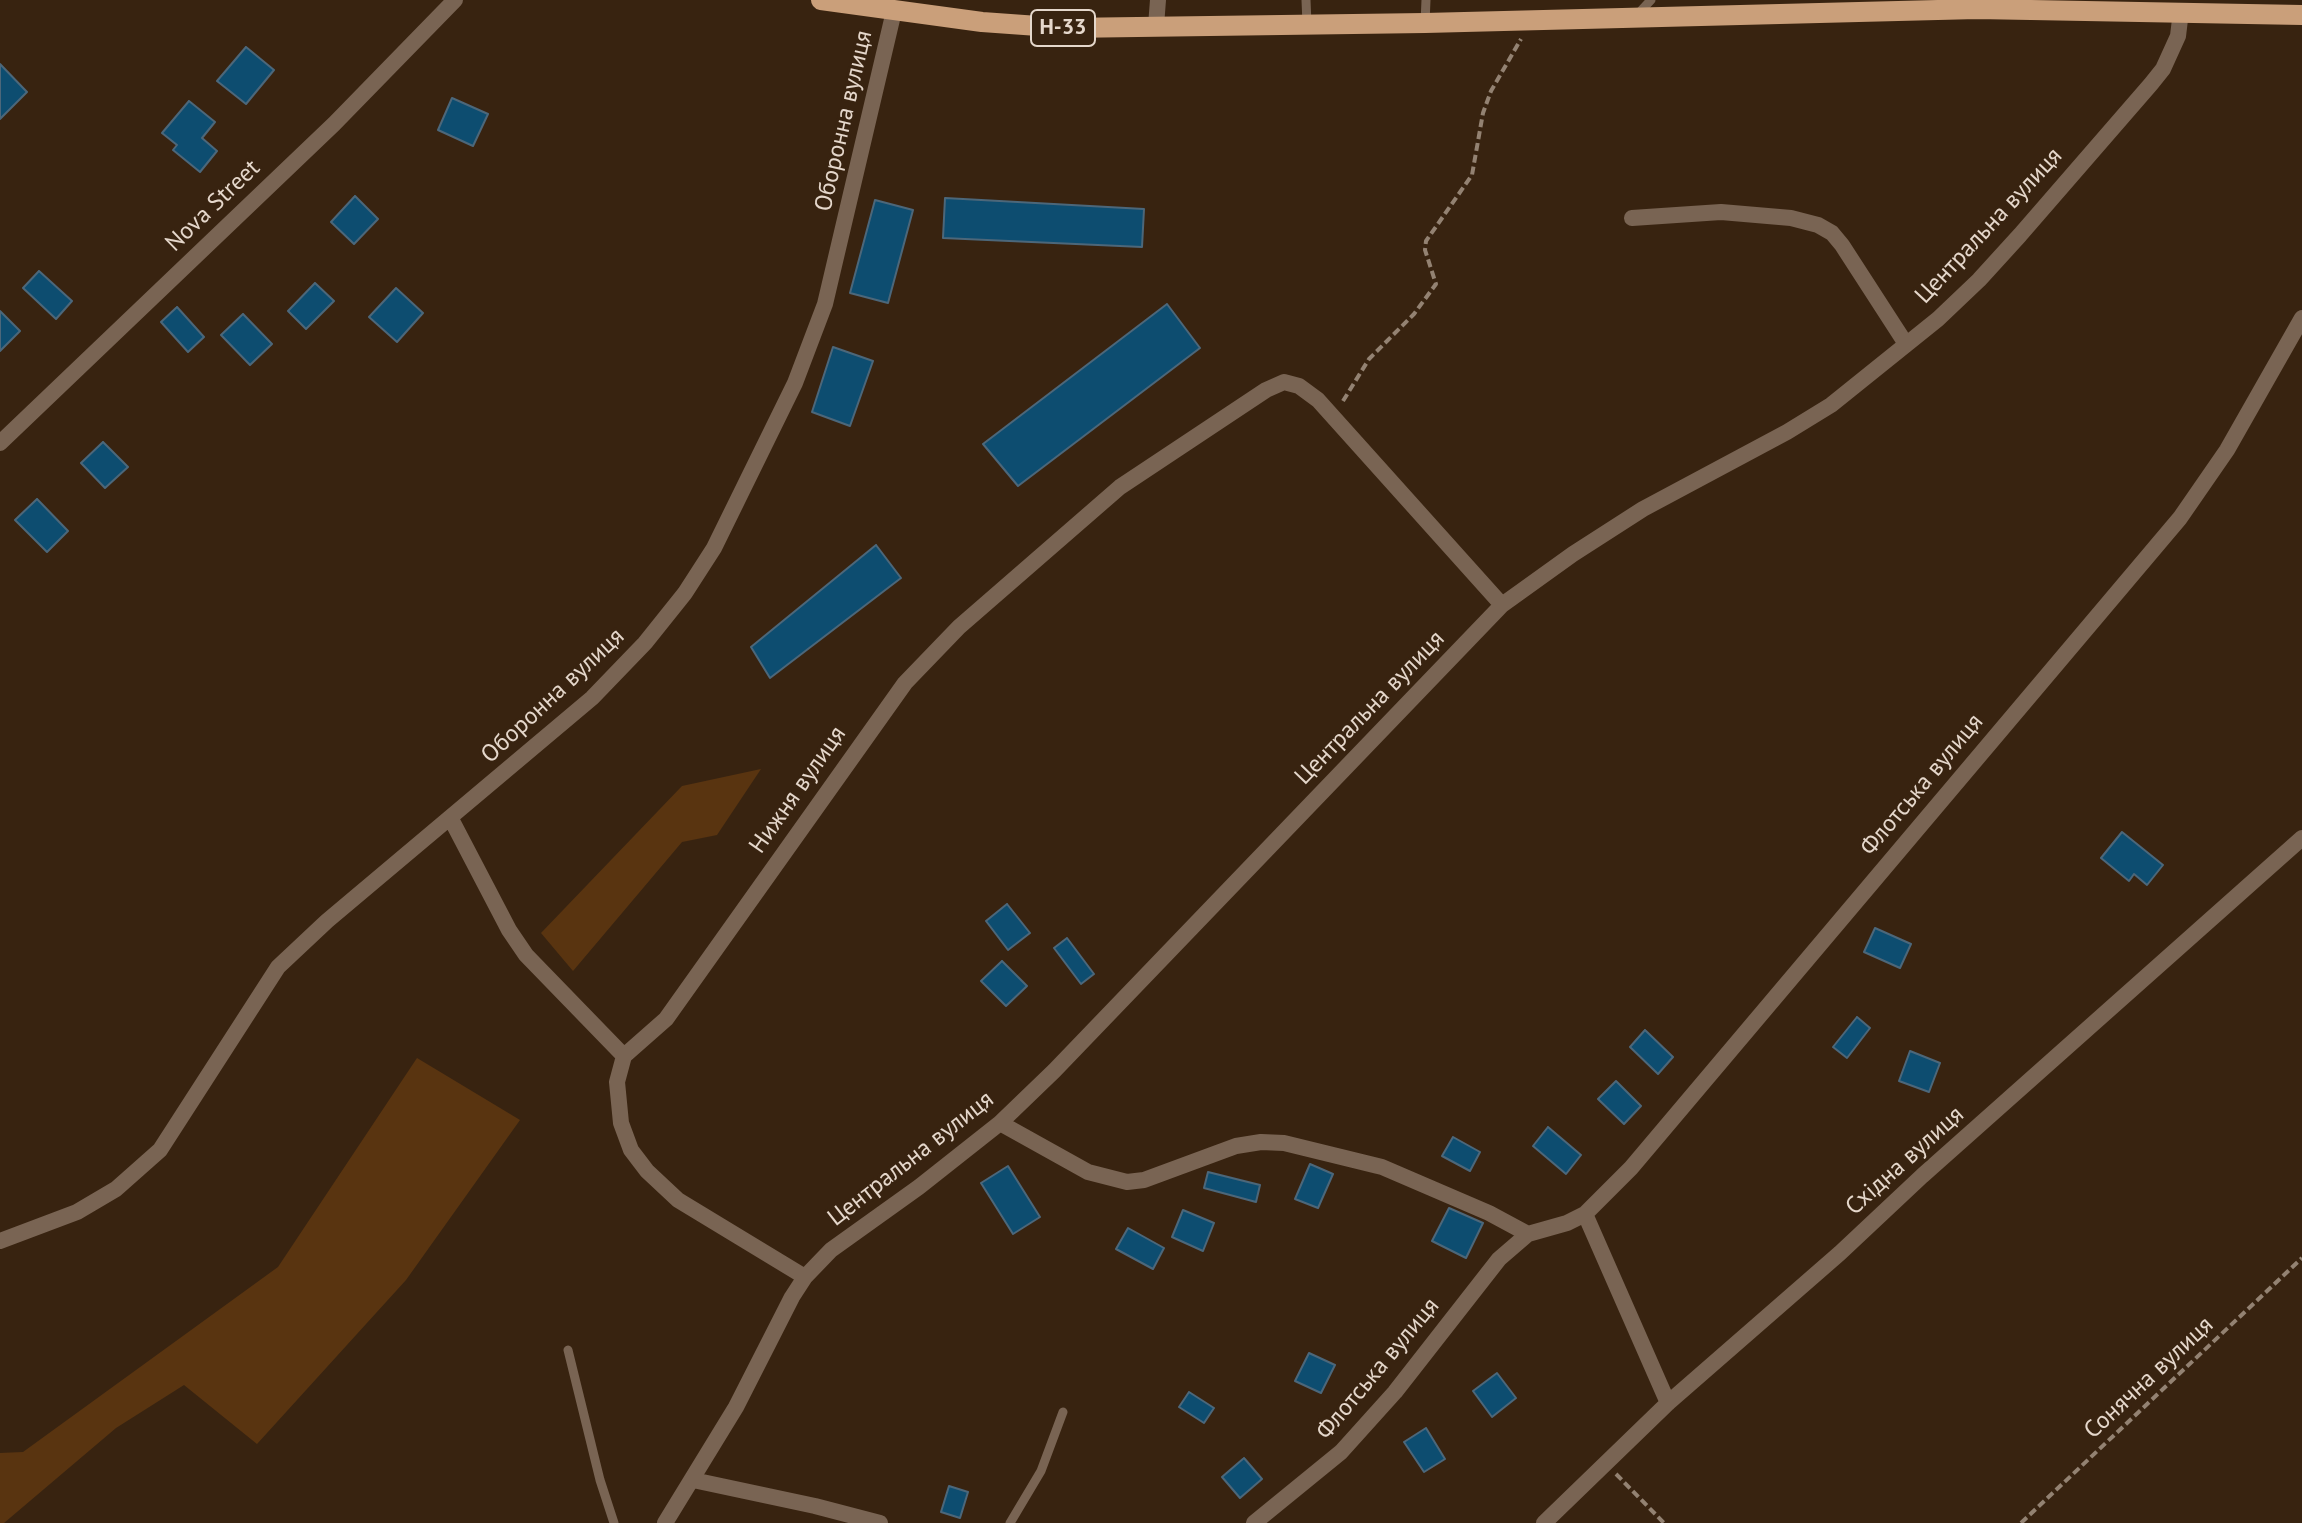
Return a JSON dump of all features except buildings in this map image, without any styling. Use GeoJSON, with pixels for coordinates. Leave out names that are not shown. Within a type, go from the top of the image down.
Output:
{"type":"FeatureCollection","features":[{"type":"Feature","properties":{"kind":"main road","name":"Н-33"},"geometry":{"type":"LineString","coordinates":[[821,0],[1039,27],[1425,23],[1850,5],[2181,11],[2278,6],[2302,15]]}},
{"type":"Feature","properties":{"kind":"street","name":"Nova Street"},"geometry":{"type":"LineString","coordinates":[[0,443],[334,124],[455,0]]}},
{"type":"Feature","properties":{"kind":"street"},"geometry":{"type":"LineString","coordinates":[[1156,26],[1158,0]]}},
{"type":"Feature","properties":{"kind":"street","name":"Оборонна вулиця"},"geometry":{"type":"LineString","coordinates":[[0,1241],[77,1212],[116,1189],[160,1150],[278,967],[327,921],[592,698],[645,643],[685,593],[714,548],[795,383],[825,304],[894,11]]}},
{"type":"Feature","properties":{"kind":"street","name":"Центральна вулиця"},"geometry":{"type":"LineString","coordinates":[[665,1523],[736,1407],[792,1297],[805,1277],[831,1250],[919,1187],[1000,1123],[1130,995],[1502,605],[1643,509],[1809,419],[1848,392],[1979,280],[2163,69],[2178,36],[2181,11]]}},
{"type":"Feature","properties":{"kind":"street"},"geometry":{"type":"LineString","coordinates":[[1632,218],[1721,212],[1791,218],[1818,225],[1832,233],[1842,245],[1906,344]]}},
{"type":"Feature","properties":{"kind":"street","name":"Флотська вулиця"},"geometry":{"type":"LineString","coordinates":[[1254,1523],[1341,1452],[1395,1392],[1499,1259],[1528,1234],[1567,1223],[1585,1214],[1631,1168],[2180,518],[2227,450],[2302,318]]}},
{"type":"Feature","properties":{"kind":"street","name":"Нижня вулиця"},"geometry":{"type":"LineString","coordinates":[[624,1056],[666,1019],[905,683],[959,627],[1120,487],[1266,390],[1284,382],[1299,386],[1334,417]]}},
{"type":"Feature","properties":{"kind":"street"},"geometry":{"type":"LineString","coordinates":[[1334,417],[1502,605]]}},
{"type":"Feature","properties":{"kind":"street"},"geometry":{"type":"LineString","coordinates":[[451,819],[509,930],[526,955],[624,1056],[617,1082],[621,1123],[631,1150],[647,1171],[678,1200],[805,1277]]}},
{"type":"Feature","properties":{"kind":"street","name":"Східна вулиця"},"geometry":{"type":"LineString","coordinates":[[1544,1523],[1668,1403],[1840,1253],[2302,838]]}},
{"type":"Feature","properties":{"kind":"street"},"geometry":{"type":"LineString","coordinates":[[1000,1123],[1088,1172],[1127,1182],[1144,1180],[1236,1146],[1261,1142],[1284,1143],[1382,1167],[1489,1213],[1528,1234]]}},
{"type":"Feature","properties":{"kind":"street"},"geometry":{"type":"LineString","coordinates":[[1585,1214],[1668,1403]]}},
{"type":"Feature","properties":{"kind":"street"},"geometry":{"type":"LineString","coordinates":[[693,1480],[880,1523]]}},
{"type":"Feature","properties":{"kind":"lane"},"geometry":{"type":"LineString","coordinates":[[1306,0],[1307,24]]}},
{"type":"Feature","properties":{"kind":"lane"},"geometry":{"type":"LineString","coordinates":[[1425,23],[1426,0]]}},
{"type":"Feature","properties":{"kind":"lane"},"geometry":{"type":"LineString","coordinates":[[1637,16],[1651,0]]}},
{"type":"Feature","properties":{"kind":"lane"},"geometry":{"type":"LineString","coordinates":[[568,1350],[614,1523]]}},
{"type":"Feature","properties":{"kind":"lane"},"geometry":{"type":"LineString","coordinates":[[1010,1523],[1041,1471],[1063,1412]]}},
{"type":"Feature","properties":{"kind":"path"},"geometry":{"type":"LineString","coordinates":[[1334,417],[1369,359],[1414,314],[1436,284],[1425,250],[1426,241],[1472,175],[1483,113],[1491,91],[1533,19]]}},
{"type":"Feature","properties":{"kind":"path","name":"Сонячна вулиця"},"geometry":{"type":"LineString","coordinates":[[2021,1523],[2302,1258]]}},
{"type":"Feature","properties":{"kind":"path"},"geometry":{"type":"LineString","coordinates":[[1606,1464],[1664,1523]]}},
{"type":"Feature","properties":{"kind":"shaded area"},"geometry":{"type":"Polygon","coordinates":[[[761,769],[717,835],[682,842],[573,971],[541,933],[682,786],[761,769]]]}},
{"type":"Feature","properties":{"kind":"shaded area"},"geometry":{"type":"Polygon","coordinates":[[[417,1058],[520,1120],[406,1280],[257,1444],[184,1385],[116,1428],[4,1523],[0,1523],[0,1453],[23,1452],[278,1267],[417,1058]]]}}]}
